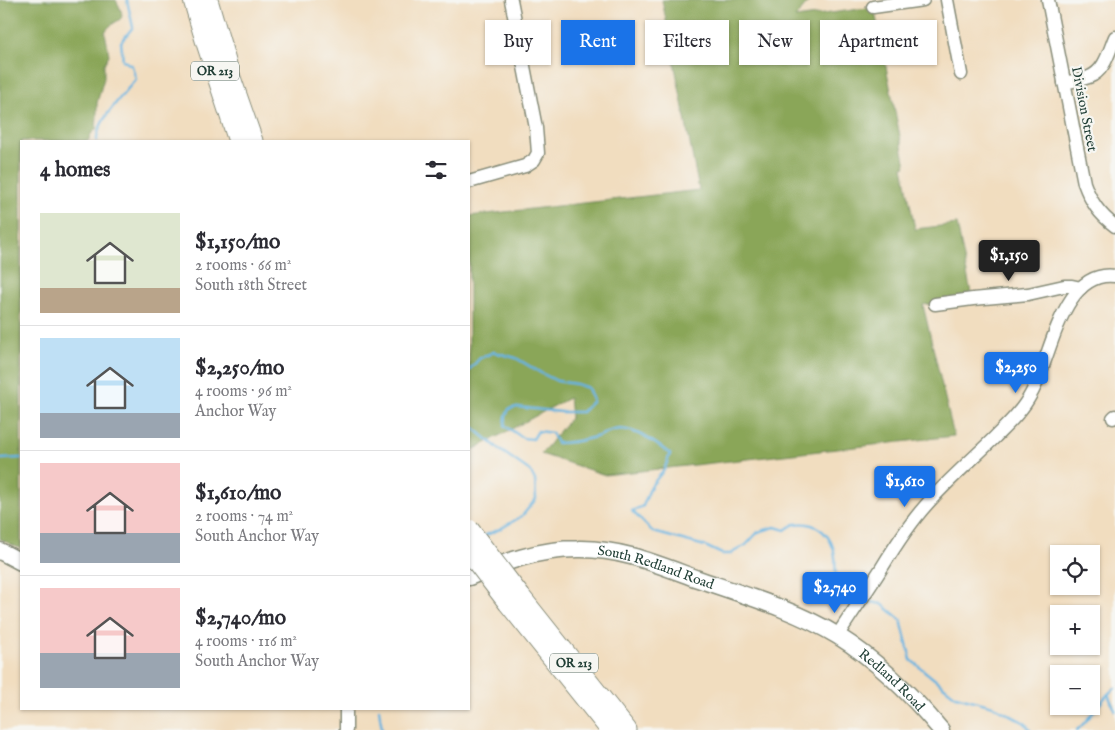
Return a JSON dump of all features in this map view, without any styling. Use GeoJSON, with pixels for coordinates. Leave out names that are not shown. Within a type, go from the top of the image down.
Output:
{"type":"FeatureCollection","features":[{"type":"Feature","properties":{"kind":"highway","name":"OR 213"},"geometry":{"type":"LineString","coordinates":[[193,0],[238,140]]}},
{"type":"Feature","properties":{"kind":"highway","name":"OR 213"},"geometry":{"type":"LineString","coordinates":[[208,0],[230,75],[253,140]]}},
{"type":"Feature","properties":{"kind":"highway","name":"OR 213"},"geometry":{"type":"LineString","coordinates":[[470,531],[514,600],[610,730]]}},
{"type":"Feature","properties":{"kind":"highway","name":"OR 213"},"geometry":{"type":"LineString","coordinates":[[470,553],[514,600],[627,730]]}},
{"type":"Feature","properties":{"kind":"main road","name":"South Redland Road"},"geometry":{"type":"LineString","coordinates":[[470,577],[512,560],[546,551],[576,549],[606,551],[652,562],[753,598],[800,617],[837,636]]}},
{"type":"Feature","properties":{"kind":"main road"},"geometry":{"type":"LineString","coordinates":[[0,551],[20,561]]}},
{"type":"Feature","properties":{"kind":"main road","name":"Redland Road"},"geometry":{"type":"LineString","coordinates":[[837,636],[895,680],[921,706],[941,730]]}},
{"type":"Feature","properties":{"kind":"street"},"geometry":{"type":"LineString","coordinates":[[470,182],[525,166],[534,160],[538,153],[536,128],[511,0]]}},
{"type":"Feature","properties":{"kind":"street"},"geometry":{"type":"LineString","coordinates":[[873,7],[923,0]]}},
{"type":"Feature","properties":{"kind":"street"},"geometry":{"type":"LineString","coordinates":[[947,0],[961,74]]}},
{"type":"Feature","properties":{"kind":"street","name":"Division Street"},"geometry":{"type":"LineString","coordinates":[[1048,0],[1084,183],[1094,205],[1110,223]]}},
{"type":"Feature","properties":{"kind":"street"},"geometry":{"type":"LineString","coordinates":[[1064,83],[1097,73],[1103,66],[1115,37]]}},
{"type":"Feature","properties":{"kind":"street"},"geometry":{"type":"LineString","coordinates":[[837,636],[906,529],[935,495],[1025,405],[1039,379],[1066,308],[1073,297],[1089,281],[1097,277],[1115,276]]}},
{"type":"Feature","properties":{"kind":"street"},"geometry":{"type":"LineString","coordinates":[[935,304],[1028,294],[1064,286],[1081,288]]}},
{"type":"Feature","properties":{"kind":"street"},"geometry":{"type":"LineString","coordinates":[[346,710],[346,730]]}},
{"type":"Feature","properties":{"kind":"green space"},"geometry":{"type":"Polygon","coordinates":[[[0,0],[116,0],[122,17],[105,32],[109,55],[104,64],[104,78],[97,103],[96,129],[88,140],[20,140],[20,549],[0,539],[0,0]]]}},
{"type":"Feature","properties":{"kind":"green space"},"geometry":{"type":"Polygon","coordinates":[[[662,0],[810,0],[795,18],[874,7],[877,20],[820,20],[820,65],[886,65],[906,166],[903,167],[915,229],[957,224],[972,298],[923,305],[954,436],[605,475],[541,454],[571,417],[569,398],[471,451],[470,216],[699,190],[675,65],[729,65],[729,20],[666,20],[662,0]]]}},
{"type":"Feature","properties":{"kind":"waterway"},"geometry":{"type":"LineString","coordinates":[[97,140],[105,117],[136,79],[132,66],[123,60],[121,42],[133,27],[127,0]]}},
{"type":"Feature","properties":{"kind":"waterway"},"geometry":{"type":"LineString","coordinates":[[470,369],[480,358],[494,352],[516,358],[557,381],[588,388],[593,401],[582,412],[561,412],[517,407],[509,409],[505,426],[523,438],[533,439],[538,431],[552,433],[557,443],[568,442],[588,439],[612,430],[621,429],[644,436],[670,454],[664,470],[651,486],[643,506],[632,511],[653,532],[705,546],[722,554],[730,554],[746,545],[758,532],[775,527],[785,530],[795,524],[811,525],[817,527],[828,537],[834,550],[837,577],[845,580],[858,595]]}},
{"type":"Feature","properties":{"kind":"waterway"},"geometry":{"type":"LineString","coordinates":[[470,425],[500,450],[530,471],[535,480],[536,499],[522,516],[484,536]]}},
{"type":"Feature","properties":{"kind":"waterway"},"geometry":{"type":"LineString","coordinates":[[0,459],[20,458]]}},
{"type":"Feature","properties":{"kind":"waterway"},"geometry":{"type":"LineString","coordinates":[[864,600],[882,604],[901,620],[911,660],[933,678],[956,696],[993,706],[1025,723],[1030,730]]}},
{"type":"Feature","properties":{"kind":"waterway"},"geometry":{"type":"LineString","coordinates":[[1077,730],[1115,688]]}},
{"type":"Feature","properties":{"kind":"waterway"},"geometry":{"type":"LineString","coordinates":[[1108,694],[1115,711]]}},
{"type":"Feature","properties":{"kind":"waterway"},"geometry":{"type":"LineString","coordinates":[[379,710],[382,730]]}}]}
